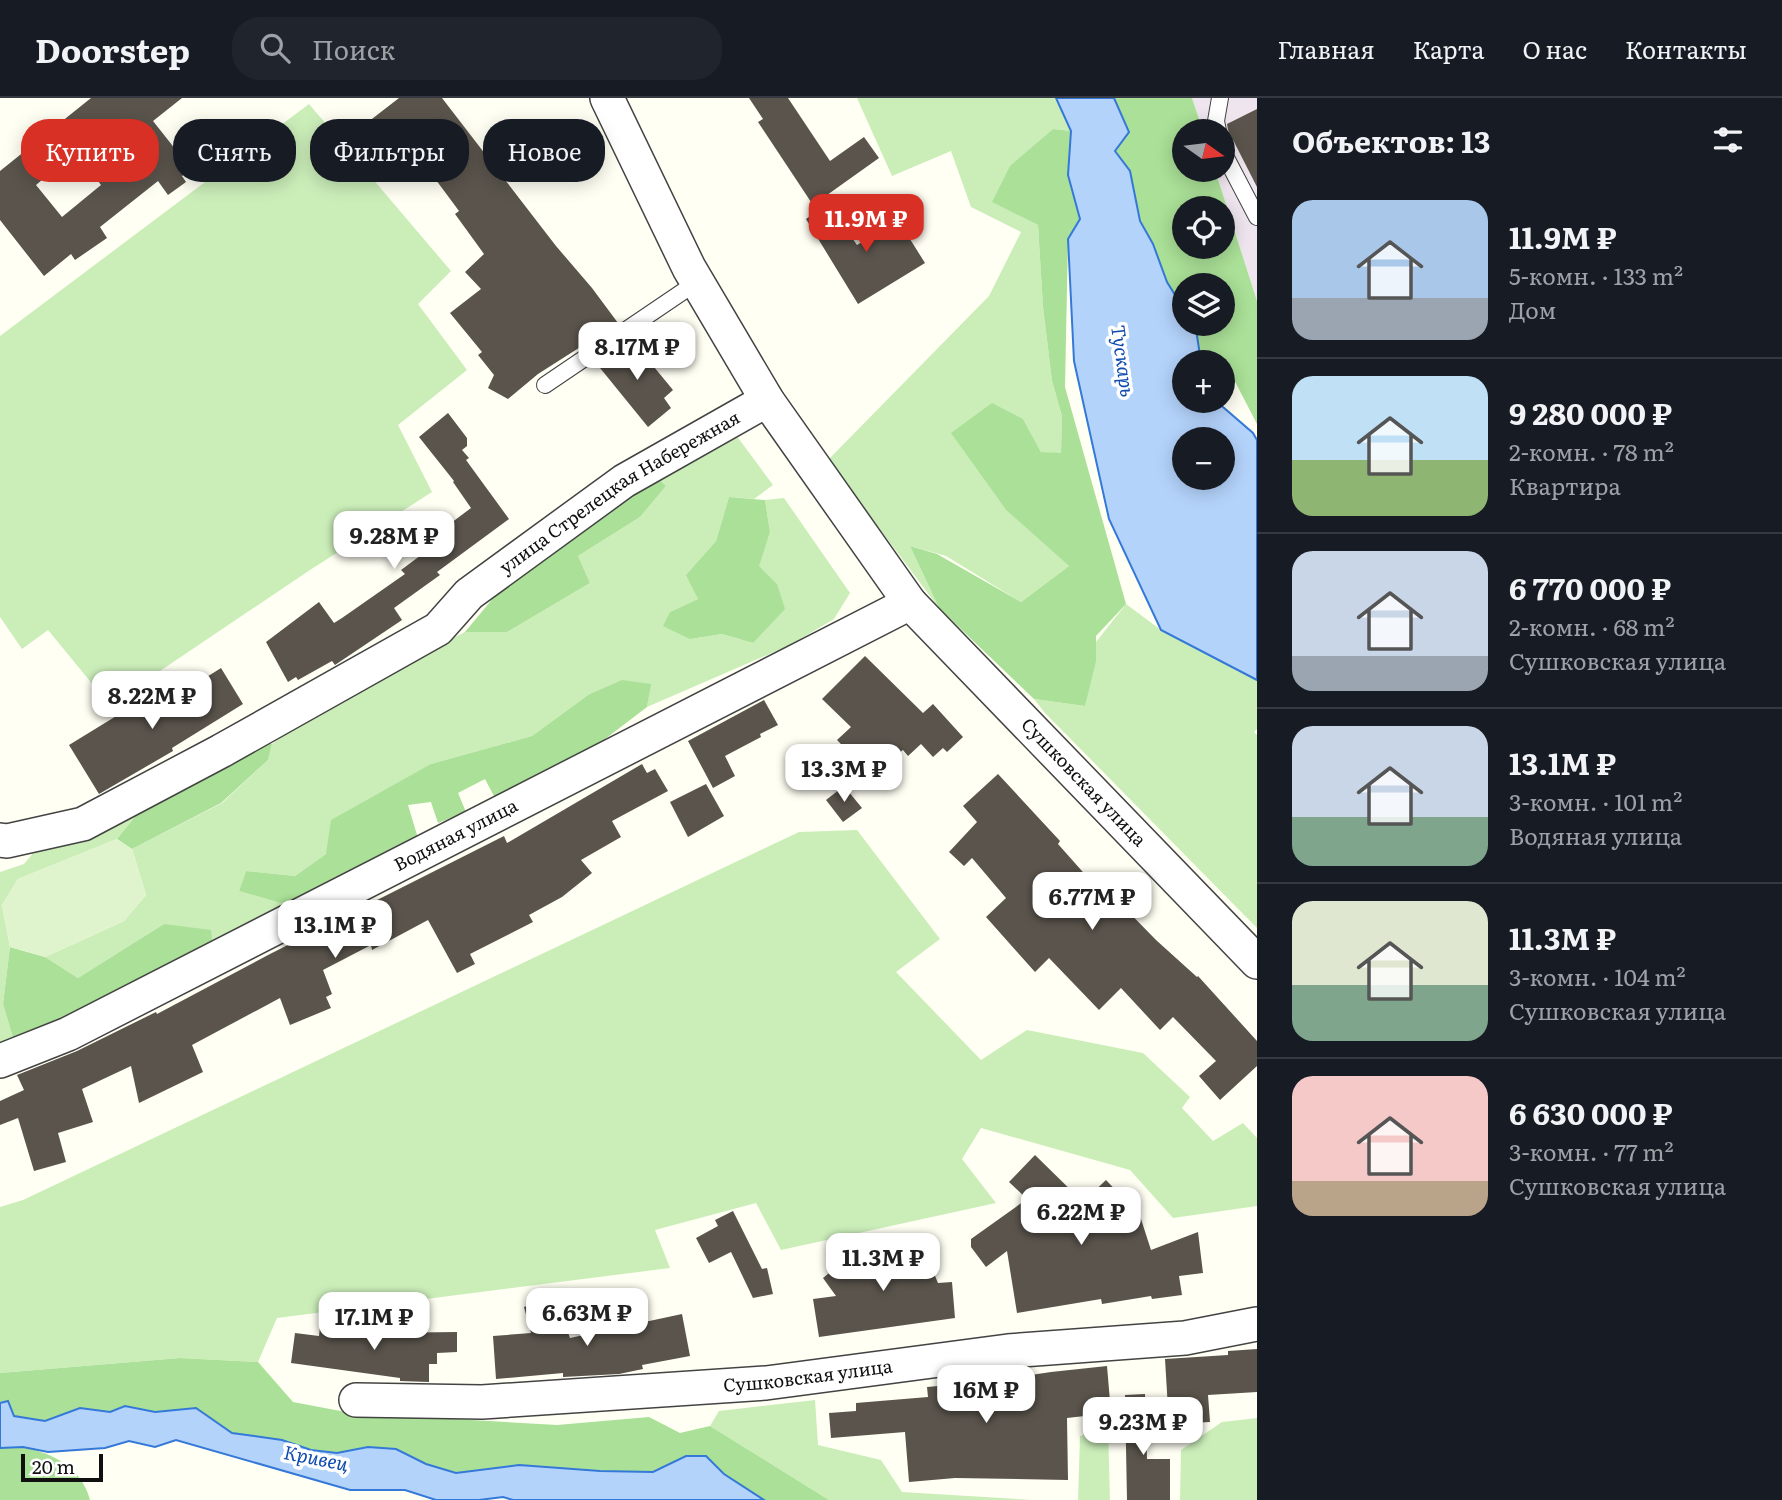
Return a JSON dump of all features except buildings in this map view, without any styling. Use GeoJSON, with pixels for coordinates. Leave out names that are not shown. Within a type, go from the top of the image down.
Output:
{"type":"FeatureCollection","features":[{"type":"Feature","properties":{"kind":"street"},"geometry":{"type":"LineString","coordinates":[[607,98],[698,282],[767,400],[910,603]]}},
{"type":"Feature","properties":{"kind":"street","name":"улица Стрелецкая Набережная"},"geometry":{"type":"LineString","coordinates":[[0,840],[6,841],[83,824],[221,751],[438,629],[469,594],[624,481],[767,400]]}},
{"type":"Feature","properties":{"kind":"street","name":"Сушковская улица"},"geometry":{"type":"LineString","coordinates":[[910,603],[1257,962]]}},
{"type":"Feature","properties":{"kind":"street","name":"Водяная улица"},"geometry":{"type":"LineString","coordinates":[[0,1061],[68,1034],[910,603]]}},
{"type":"Feature","properties":{"kind":"street","name":"Сушковская улица"},"geometry":{"type":"LineString","coordinates":[[356,1400],[482,1402],[766,1383],[1008,1351],[1185,1338],[1257,1324]]}},
{"type":"Feature","properties":{"kind":"lane"},"geometry":{"type":"LineString","coordinates":[[1216,119],[1220,98]]}},
{"type":"Feature","properties":{"kind":"lane"},"geometry":{"type":"LineString","coordinates":[[1236,177],[1257,217]]}},
{"type":"Feature","properties":{"kind":"lane"},"geometry":{"type":"LineString","coordinates":[[545,385],[698,282]]}},
{"type":"Feature","properties":{"kind":"shaded area"},"geometry":{"type":"Polygon","coordinates":[[[1192,98],[1257,98],[1257,301],[1235,232],[1235,196],[1223,196],[1219,182],[1236,182],[1236,119],[1199,119],[1192,98]]]}},
{"type":"Feature","properties":{"kind":"green space"},"geometry":{"type":"Polygon","coordinates":[[[857,98],[1056,98],[1071,131],[1053,129],[1011,166],[993,202],[1038,225],[1043,307],[1052,381],[1062,416],[1061,454],[1041,452],[1023,419],[1007,511],[1069,566],[1021,602],[946,556],[910,546],[939,608],[828,460],[989,296],[1021,232],[971,207],[951,151],[892,176],[857,98]]]}},
{"type":"Feature","properties":{"kind":"green space"},"geometry":{"type":"Polygon","coordinates":[[[1114,98],[1192,98],[1199,119],[1172,119],[1172,182],[1219,182],[1223,196],[1172,196],[1172,259],[1235,259],[1235,232],[1257,301],[1257,424],[1235,381],[1235,350],[1199,350],[1197,336],[1235,336],[1235,273],[1172,273],[1172,290],[1153,244],[1140,221],[1130,171],[1115,151],[1114,98]]]}},
{"type":"Feature","properties":{"kind":"green space"},"geometry":{"type":"Polygon","coordinates":[[[309,104],[322,119],[310,119],[310,182],[375,182],[451,271],[418,304],[467,370],[398,425],[432,492],[160,671],[103,697],[48,630],[22,649],[0,617],[0,336],[205,182],[296,182],[296,119],[289,119],[309,104]]]}},
{"type":"Feature","properties":{"kind":"green space"},"geometry":{"type":"Polygon","coordinates":[[[1053,129],[1071,131],[1068,175],[1080,219],[1068,239],[1065,387],[1126,604],[1096,636],[1096,661],[1085,706],[1034,699],[939,608],[910,546],[937,554],[1021,602],[1069,566],[1007,511],[951,433],[992,403],[1023,419],[1041,452],[1061,453],[1062,416],[1052,381],[1043,307],[1038,225],[992,202],[1010,166],[1053,129]]]}},
{"type":"Feature","properties":{"kind":"green space"},"geometry":{"type":"Polygon","coordinates":[[[736,435],[773,485],[754,499],[729,497],[716,541],[687,574],[698,599],[670,612],[690,639],[722,634],[753,643],[777,585],[758,566],[770,532],[765,500],[784,498],[850,593],[834,619],[790,645],[647,707],[650,684],[588,695],[532,736],[431,764],[326,854],[295,876],[246,871],[239,891],[284,904],[213,950],[164,924],[78,978],[45,957],[124,921],[146,895],[132,849],[222,803],[268,760],[272,744],[322,705],[465,632],[507,632],[590,583],[578,556],[640,517],[666,486],[658,478],[736,435]]]}},
{"type":"Feature","properties":{"kind":"green space"},"geometry":{"type":"Polygon","coordinates":[[[658,478],[666,486],[640,517],[578,556],[590,583],[507,632],[465,632],[504,585],[596,512],[658,478]]]}},
{"type":"Feature","properties":{"kind":"green space"},"geometry":{"type":"Polygon","coordinates":[[[729,497],[765,500],[770,532],[759,566],[777,584],[785,609],[753,643],[722,634],[690,639],[663,626],[670,612],[698,599],[686,575],[716,541],[729,497]]]}},
{"type":"Feature","properties":{"kind":"green space"},"geometry":{"type":"Polygon","coordinates":[[[1126,604],[1161,630],[1257,680],[1257,729],[1254,732],[1257,735],[1257,928],[1034,699],[1085,706],[1096,642],[1126,604]]]}},
{"type":"Feature","properties":{"kind":"green space"},"geometry":{"type":"Polygon","coordinates":[[[622,680],[651,684],[647,707],[592,749],[495,798],[485,779],[458,793],[466,812],[438,823],[431,802],[408,805],[420,845],[351,878],[284,904],[239,891],[246,871],[295,876],[326,854],[331,820],[431,764],[532,736],[588,695],[622,680]]]}},
{"type":"Feature","properties":{"kind":"green space"},"geometry":{"type":"Polygon","coordinates":[[[259,740],[272,744],[268,760],[221,803],[132,849],[117,839],[142,808],[259,740]]]}},
{"type":"Feature","properties":{"kind":"green space"},"geometry":{"type":"Polygon","coordinates":[[[142,808],[117,839],[18,879],[2,905],[10,947],[3,1004],[15,1044],[0,1044],[0,872],[24,864],[34,852],[142,808]]]}},
{"type":"Feature","properties":{"kind":"green space"},"geometry":{"type":"Polygon","coordinates":[[[857,830],[940,939],[896,972],[981,1060],[1027,1030],[1143,1053],[1190,1097],[1182,1108],[1213,1141],[1243,1123],[1257,1138],[1257,1206],[1173,1218],[1130,1170],[981,1128],[962,1159],[996,1203],[781,1250],[756,1203],[655,1230],[670,1268],[277,1318],[258,1362],[180,1358],[0,1373],[0,1207],[23,1200],[799,832],[857,830]]]}},
{"type":"Feature","properties":{"kind":"green space"},"geometry":{"type":"Polygon","coordinates":[[[117,839],[132,849],[146,895],[124,921],[45,957],[10,947],[2,905],[18,879],[117,839]]]}},
{"type":"Feature","properties":{"kind":"green space"},"geometry":{"type":"Polygon","coordinates":[[[164,924],[211,930],[213,950],[15,1044],[3,1004],[10,947],[45,957],[78,978],[164,924]]]}},
{"type":"Feature","properties":{"kind":"green space"},"geometry":{"type":"Polygon","coordinates":[[[180,1358],[258,1362],[293,1402],[351,1413],[557,1425],[649,1417],[680,1433],[710,1426],[829,1500],[764,1500],[724,1474],[706,1456],[686,1456],[653,1472],[519,1465],[456,1473],[426,1464],[396,1449],[368,1447],[337,1453],[311,1450],[282,1440],[232,1433],[196,1408],[155,1412],[125,1406],[110,1412],[80,1408],[45,1421],[14,1416],[8,1401],[0,1403],[0,1373],[180,1358]]]}},
{"type":"Feature","properties":{"kind":"green space"},"geometry":{"type":"Polygon","coordinates":[[[815,1400],[818,1445],[881,1460],[902,1492],[1033,1500],[829,1500],[710,1426],[719,1411],[815,1400]]]}},
{"type":"Feature","properties":{"kind":"green space"},"geometry":{"type":"Polygon","coordinates":[[[1257,1418],[1257,1500],[1180,1500],[1181,1450],[1222,1422],[1257,1418]]]}},
{"type":"Feature","properties":{"kind":"green space"},"geometry":{"type":"Polygon","coordinates":[[[1108,1428],[1110,1500],[1078,1500],[1080,1436],[1108,1428]]]}},
{"type":"Feature","properties":{"kind":"green space"},"geometry":{"type":"Polygon","coordinates":[[[23,1447],[65,1464],[80,1479],[90,1500],[0,1500],[0,1448],[23,1447]]]}},
{"type":"Feature","properties":{"kind":"water","name":"Тускарь"},"geometry":{"type":"Polygon","coordinates":[[[1056,98],[1114,98],[1129,132],[1115,151],[1130,171],[1140,221],[1153,244],[1172,290],[1172,336],[1197,336],[1199,350],[1172,350],[1172,413],[1230,413],[1253,433],[1257,440],[1257,680],[1161,630],[1109,519],[1074,361],[1068,239],[1080,219],[1068,175],[1071,131],[1056,98]]]}},
{"type":"Feature","properties":{"kind":"water","name":"Кривец"},"geometry":{"type":"Polygon","coordinates":[[[8,1401],[14,1416],[45,1421],[80,1408],[110,1412],[125,1406],[155,1412],[196,1408],[232,1433],[282,1440],[311,1450],[337,1453],[368,1447],[396,1449],[426,1464],[456,1473],[519,1465],[653,1472],[686,1456],[706,1456],[724,1474],[764,1500],[513,1500],[503,1497],[436,1500],[405,1490],[350,1490],[176,1440],[155,1447],[129,1441],[105,1448],[48,1452],[23,1447],[0,1448],[0,1403],[8,1401]]]}}]}
